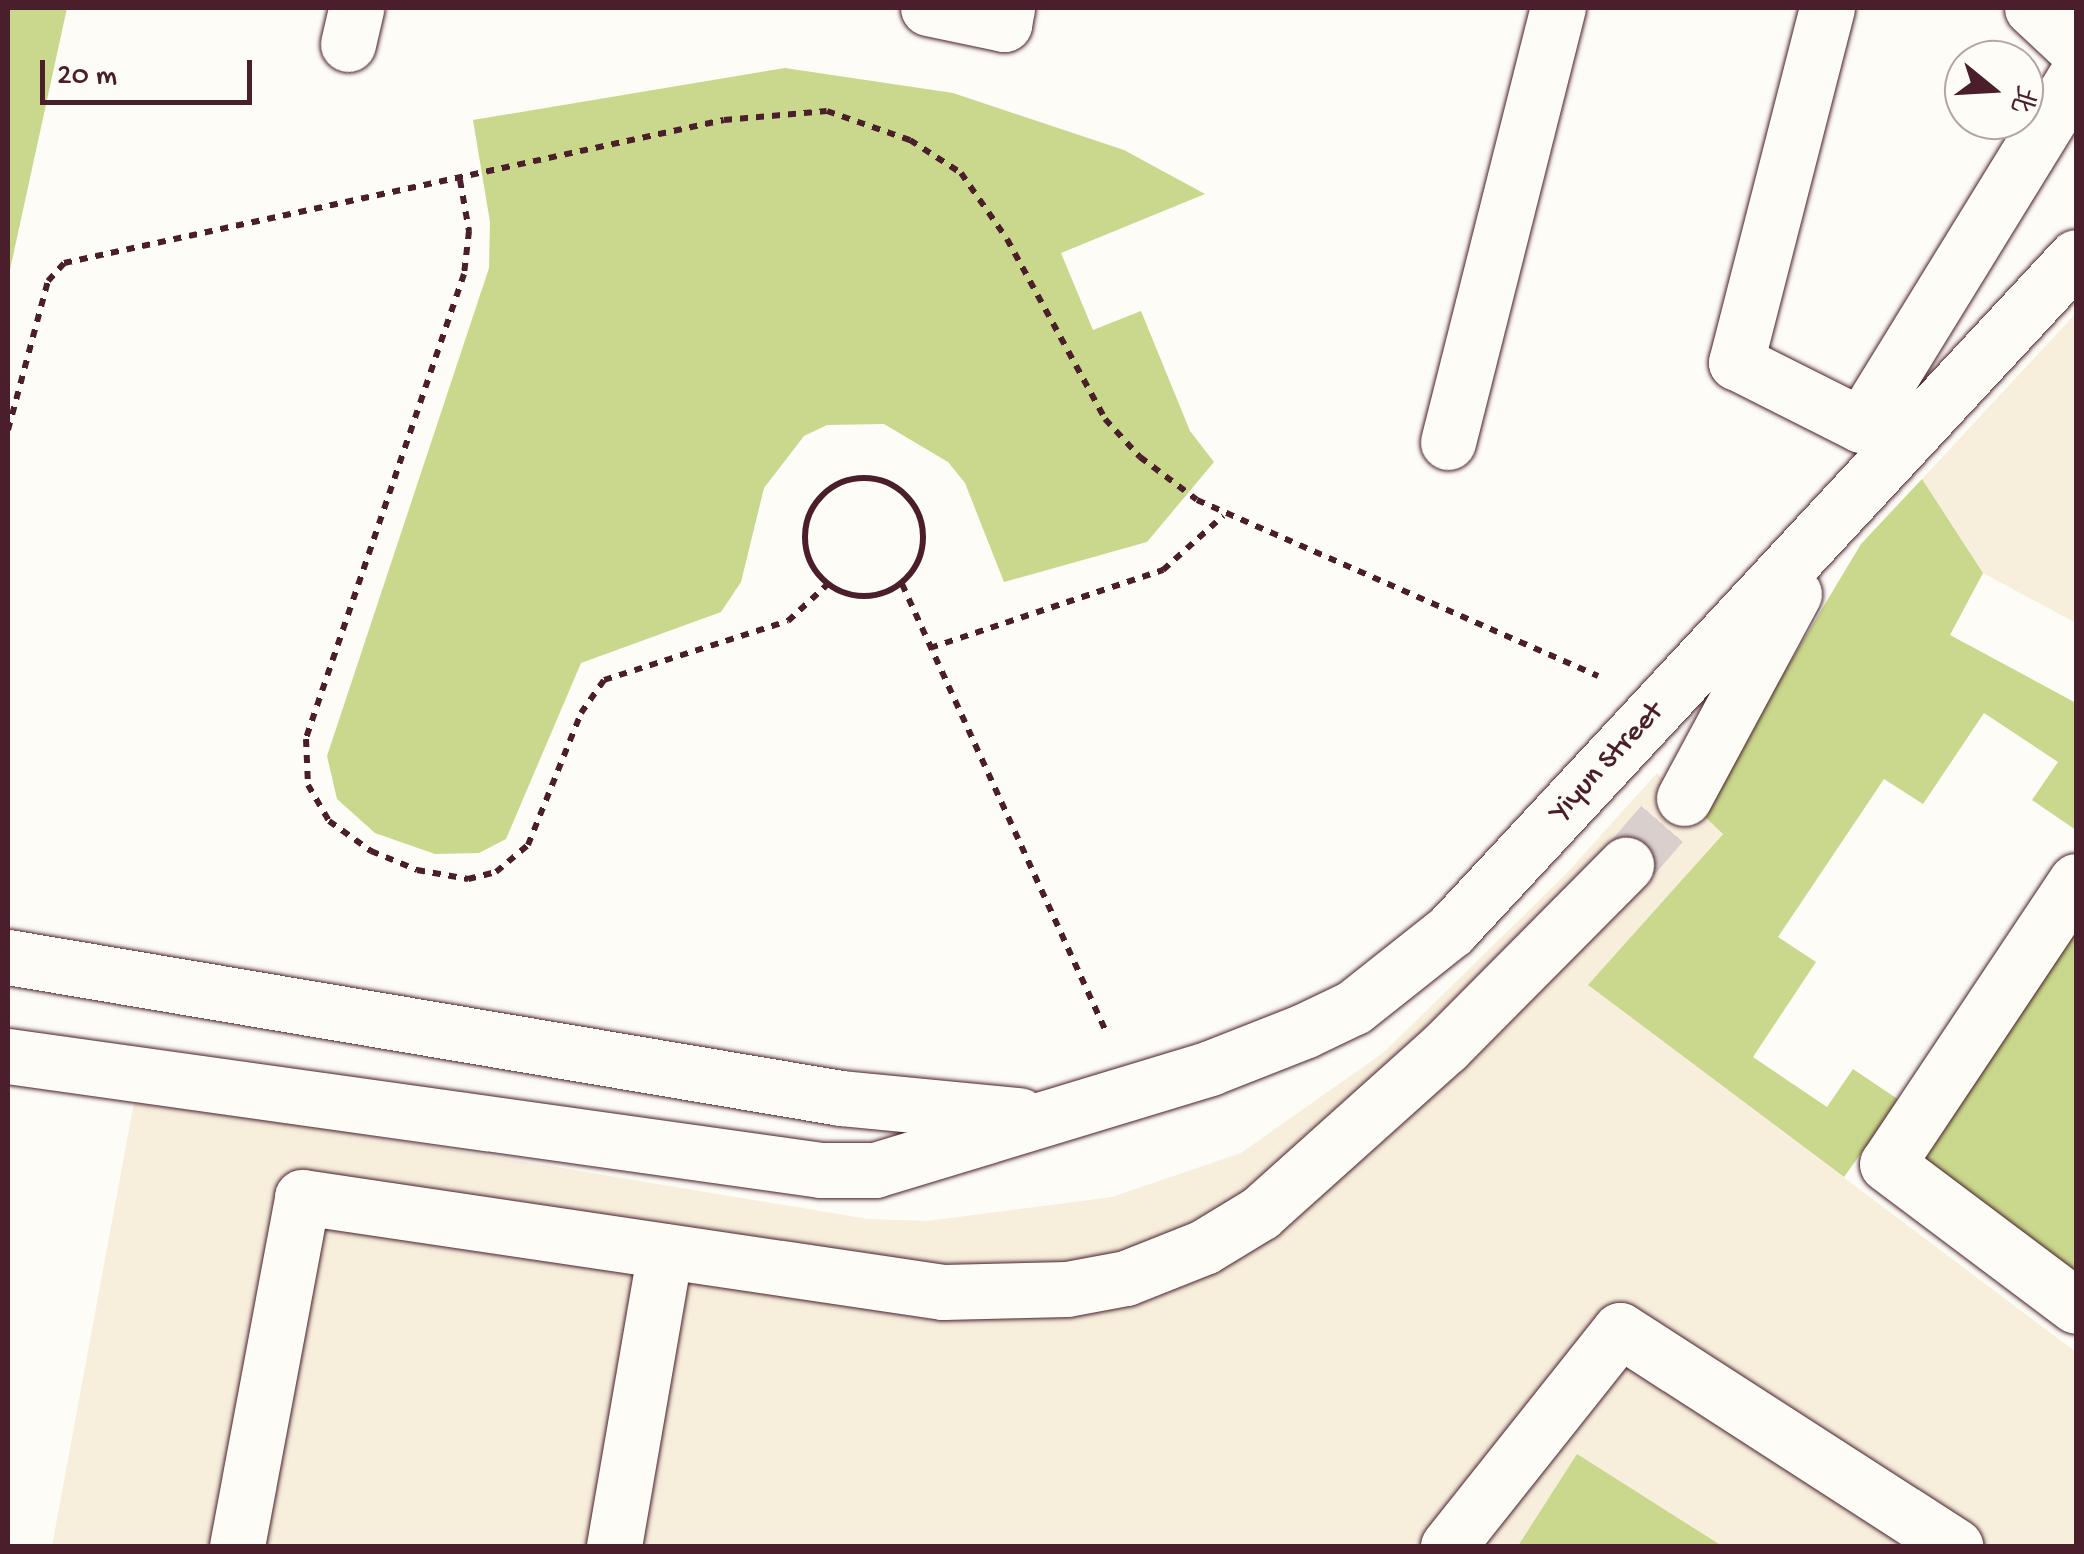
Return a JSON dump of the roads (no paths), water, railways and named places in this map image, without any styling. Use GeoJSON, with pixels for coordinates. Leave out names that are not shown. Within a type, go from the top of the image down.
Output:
{"type":"FeatureCollection","features":[{"type":"Feature","properties":{"kind":"lane"},"geometry":{"type":"LineString","coordinates":[[928,8],[1004,24],[1008,8]]}},
{"type":"Feature","properties":{"kind":"lane"},"geometry":{"type":"LineString","coordinates":[[1448,442],[1558,8]]}},
{"type":"Feature","properties":{"kind":"lane"},"geometry":{"type":"LineString","coordinates":[[1827,8],[1736,362],[1861,425],[2076,76]]}},
{"type":"Feature","properties":{"kind":"lane"},"geometry":{"type":"LineString","coordinates":[[2032,8],[2076,49]]}},
{"type":"Feature","properties":{"kind":"lane","name":"Yiyun Street"},"geometry":{"type":"LineString","coordinates":[[8,1056],[822,1170],[898,1165],[1037,1116],[1134,1089],[1304,1032],[1398,976],[1451,930],[1829,528],[2076,257]]}},
{"type":"Feature","properties":{"kind":"lane"},"geometry":{"type":"LineString","coordinates":[[1684,798],[1829,528]]}},
{"type":"Feature","properties":{"kind":"lane"},"geometry":{"type":"LineString","coordinates":[[237,1546],[302,1198],[944,1292],[1067,1289],[1168,1264],[1260,1213],[1445,1047],[1626,865]]}},
{"type":"Feature","properties":{"kind":"lane"},"geometry":{"type":"LineString","coordinates":[[2076,881],[1887,1164],[2076,1306]]}},
{"type":"Feature","properties":{"kind":"lane"},"geometry":{"type":"LineString","coordinates":[[8,957],[841,1098],[1037,1116]]}},
{"type":"Feature","properties":{"kind":"lane"},"geometry":{"type":"LineString","coordinates":[[614,1546],[665,1251]]}},
{"type":"Feature","properties":{"kind":"lane"},"geometry":{"type":"LineString","coordinates":[[1448,1546],[1620,1330],[1955,1546]]}},
{"type":"Feature","properties":{"kind":"tunnel"},"geometry":{"type":"LineString","coordinates":[[1626,865],[1684,798]]}}]}
